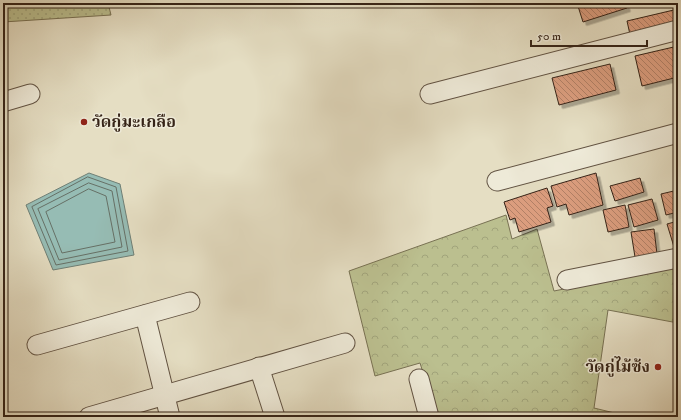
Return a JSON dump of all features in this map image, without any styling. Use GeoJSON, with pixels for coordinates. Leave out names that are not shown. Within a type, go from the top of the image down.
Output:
{"type":"FeatureCollection","features":[{"type":"Feature","properties":{"kind":"street"},"geometry":{"type":"LineString","coordinates":[[430,94],[678,30]]}},
{"type":"Feature","properties":{"kind":"street"},"geometry":{"type":"LineString","coordinates":[[3,102],[30,94]]}},
{"type":"Feature","properties":{"kind":"street"},"geometry":{"type":"LineString","coordinates":[[497,181],[678,133]]}},
{"type":"Feature","properties":{"kind":"street"},"geometry":{"type":"LineString","coordinates":[[567,280],[678,258]]}},
{"type":"Feature","properties":{"kind":"street"},"geometry":{"type":"LineString","coordinates":[[37,345],[190,302]]}},
{"type":"Feature","properties":{"kind":"street"},"geometry":{"type":"LineString","coordinates":[[145,315],[170,417]]}},
{"type":"Feature","properties":{"kind":"street"},"geometry":{"type":"LineString","coordinates":[[89,417],[345,343]]}},
{"type":"Feature","properties":{"kind":"street"},"geometry":{"type":"LineString","coordinates":[[259,367],[275,417]]}},
{"type":"Feature","properties":{"kind":"street"},"geometry":{"type":"LineString","coordinates":[[418,379],[428,417]]}},
{"type":"Feature","properties":{"kind":"green space"},"geometry":{"type":"Polygon","coordinates":[[[3,3],[108,3],[111,15],[3,22],[3,3]]]}},
{"type":"Feature","properties":{"kind":"green space"},"geometry":{"type":"Polygon","coordinates":[[[506,215],[512,239],[537,229],[554,291],[678,266],[678,323],[608,310],[594,408],[631,417],[437,417],[420,363],[375,376],[349,271],[506,215]]]}},
{"type":"Feature","properties":{"kind":"water"},"geometry":{"type":"Polygon","coordinates":[[[89,173],[120,184],[134,255],[53,270],[26,205],[89,173]]]}},
{"type":"Feature","properties":{"kind":"building"},"geometry":{"type":"Polygon","coordinates":[[[577,3],[625,3],[627,8],[583,22],[577,3]]]}},
{"type":"Feature","properties":{"kind":"building"},"geometry":{"type":"Polygon","coordinates":[[[678,9],[678,28],[631,39],[627,21],[678,9]]]}},
{"type":"Feature","properties":{"kind":"building"},"geometry":{"type":"Polygon","coordinates":[[[678,46],[678,77],[642,86],[635,56],[678,46]]]}},
{"type":"Feature","properties":{"kind":"building"},"geometry":{"type":"Polygon","coordinates":[[[610,64],[616,90],[559,105],[552,78],[610,64]]]}},
{"type":"Feature","properties":{"kind":"building"},"geometry":{"type":"Polygon","coordinates":[[[596,173],[603,205],[569,215],[566,204],[557,207],[551,186],[596,173]]]}},
{"type":"Feature","properties":{"kind":"building"},"geometry":{"type":"Polygon","coordinates":[[[640,178],[644,192],[615,201],[610,186],[640,178]]]}},
{"type":"Feature","properties":{"kind":"building"},"geometry":{"type":"Polygon","coordinates":[[[547,188],[553,206],[547,208],[551,222],[519,232],[515,218],[510,220],[504,202],[547,188]]]}},
{"type":"Feature","properties":{"kind":"building"},"geometry":{"type":"Polygon","coordinates":[[[678,190],[678,212],[666,215],[661,194],[678,190]]]}},
{"type":"Feature","properties":{"kind":"building"},"geometry":{"type":"Polygon","coordinates":[[[652,199],[658,220],[634,227],[628,205],[652,199]]]}},
{"type":"Feature","properties":{"kind":"building"},"geometry":{"type":"Polygon","coordinates":[[[625,205],[629,227],[608,232],[603,210],[625,205]]]}},
{"type":"Feature","properties":{"kind":"building"},"geometry":{"type":"Polygon","coordinates":[[[678,221],[678,246],[674,247],[667,224],[678,221]]]}},
{"type":"Feature","properties":{"kind":"building"},"geometry":{"type":"Polygon","coordinates":[[[654,229],[657,254],[635,257],[631,232],[654,229]]]}},
{"type":"Feature","properties":{"kind":"place","name":"วัดกู่มะเกลือ"},"geometry":{"type":"Point","coordinates":[84,122]}},
{"type":"Feature","properties":{"kind":"place","name":"วัดกู่ไม้ซ้ง"},"geometry":{"type":"Point","coordinates":[658,367]}}]}
